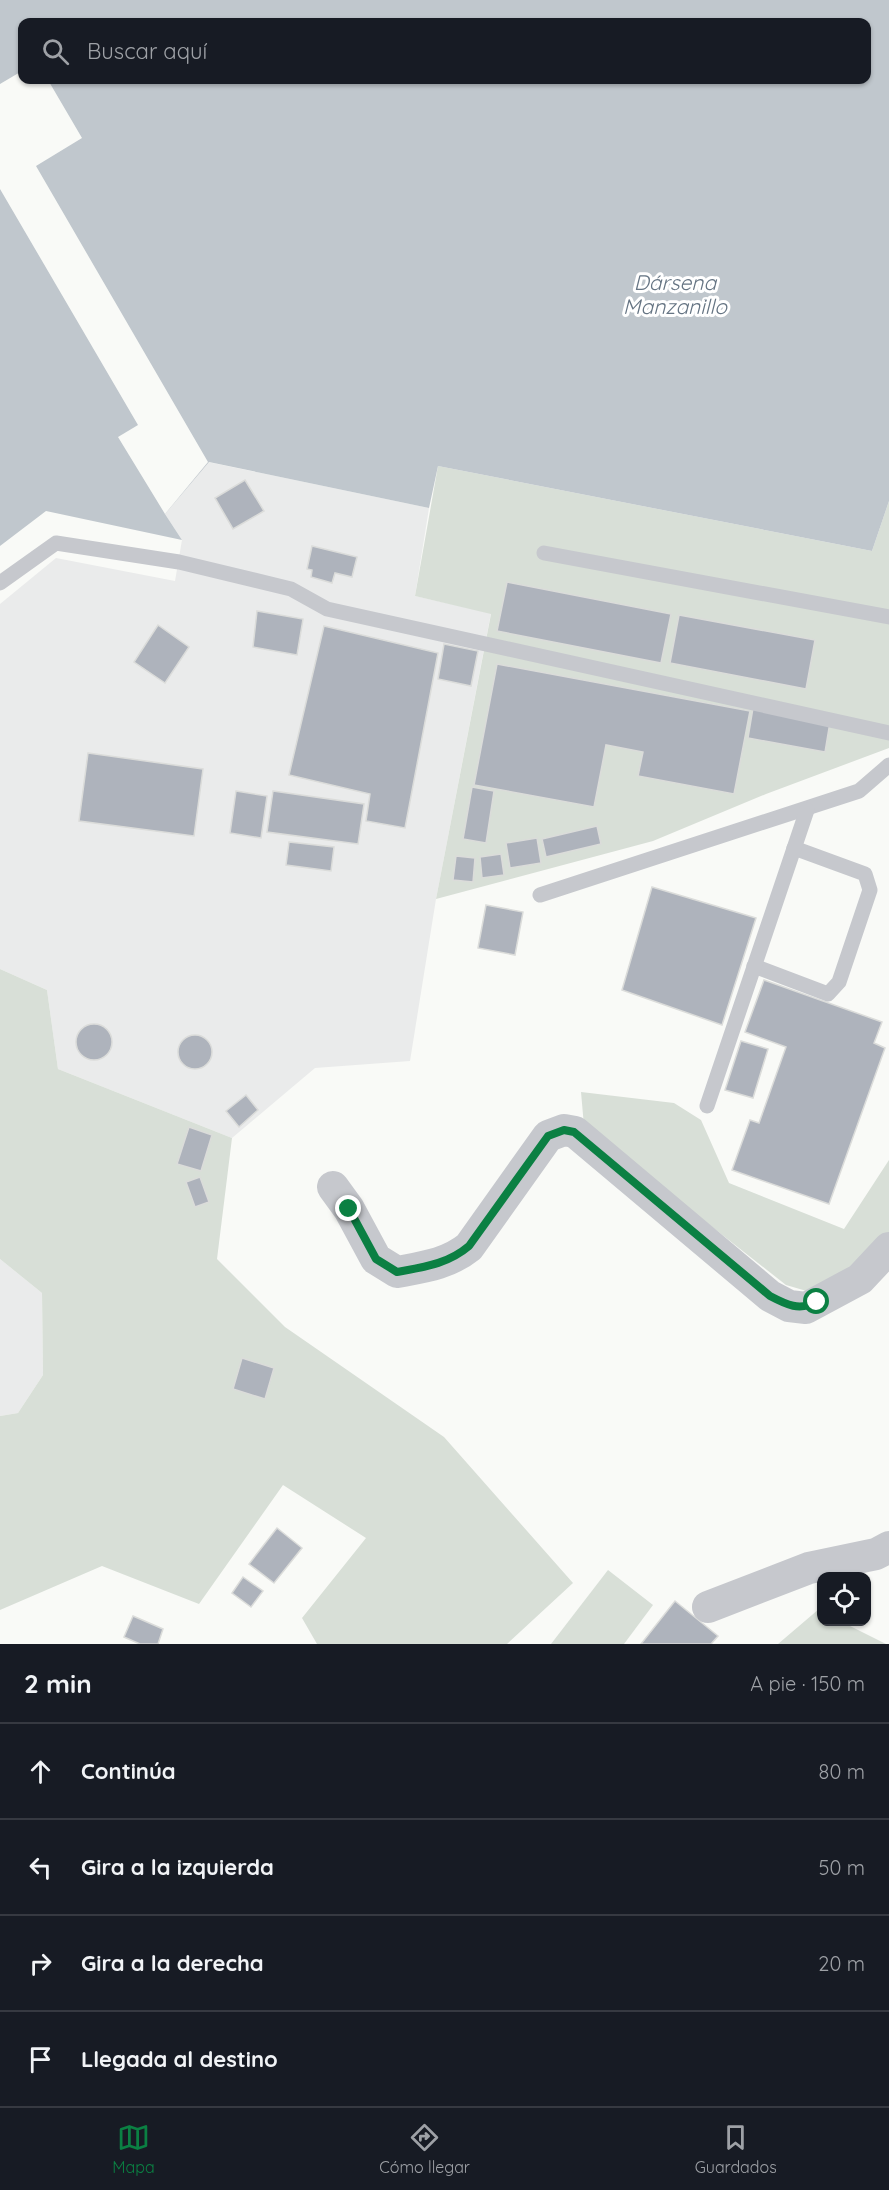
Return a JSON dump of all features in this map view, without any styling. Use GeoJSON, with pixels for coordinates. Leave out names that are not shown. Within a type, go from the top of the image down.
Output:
{"type":"FeatureCollection","features":[{"type":"Feature","properties":{"kind":"street"},"geometry":{"type":"LineString","coordinates":[[333,1187],[349,1209],[376,1259],[397,1272],[434,1266],[456,1258],[469,1246],[548,1136],[564,1130],[574,1132],[770,1296],[789,1306],[806,1308],[860,1280],[889,1248]]}},
{"type":"Feature","properties":{"kind":"street"},"geometry":{"type":"LineString","coordinates":[[708,1607],[809,1568],[876,1554],[889,1547]]}},
{"type":"Feature","properties":{"kind":"lane"},"geometry":{"type":"LineString","coordinates":[[0,583],[56,543],[179,562],[291,589],[327,609],[889,734]]}},
{"type":"Feature","properties":{"kind":"lane"},"geometry":{"type":"LineString","coordinates":[[544,553],[889,617]]}},
{"type":"Feature","properties":{"kind":"lane"},"geometry":{"type":"LineString","coordinates":[[540,896],[859,791],[889,765]]}},
{"type":"Feature","properties":{"kind":"lane"},"geometry":{"type":"LineString","coordinates":[[707,1106],[807,810]]}},
{"type":"Feature","properties":{"kind":"lane"},"geometry":{"type":"LineString","coordinates":[[754,966],[828,994],[839,982],[870,890],[865,874],[794,848]]}},
{"type":"Feature","properties":{"kind":"shaded area"},"geometry":{"type":"Polygon","coordinates":[[[208,462],[429,508],[415,596],[491,613],[436,899],[410,1061],[315,1068],[232,1138],[58,1069],[47,990],[0,969],[0,604],[56,558],[175,581],[182,540],[165,514],[208,462]]]}},
{"type":"Feature","properties":{"kind":"shaded area"},"geometry":{"type":"Polygon","coordinates":[[[438,466],[872,551],[889,501],[889,748],[766,794],[653,841],[436,899],[491,614],[415,596],[438,466]]]}},
{"type":"Feature","properties":{"kind":"shaded area"},"geometry":{"type":"Polygon","coordinates":[[[0,969],[47,990],[58,1069],[232,1138],[217,1259],[285,1327],[444,1437],[573,1583],[507,1644],[317,1644],[302,1618],[366,1538],[283,1485],[199,1604],[102,1566],[0,1610],[0,1416],[18,1413],[43,1375],[42,1293],[0,1259],[0,969]]]}},
{"type":"Feature","properties":{"kind":"shaded area"},"geometry":{"type":"Polygon","coordinates":[[[581,1092],[674,1103],[701,1120],[729,1183],[844,1229],[889,1160],[889,1236],[852,1268],[810,1292],[786,1285],[584,1126],[581,1092]]]}},
{"type":"Feature","properties":{"kind":"shaded area"},"geometry":{"type":"Polygon","coordinates":[[[0,1259],[42,1293],[43,1375],[18,1413],[0,1416],[0,1259]]]}},
{"type":"Feature","properties":{"kind":"shaded area"},"geometry":{"type":"Polygon","coordinates":[[[608,1570],[653,1605],[624,1644],[551,1644],[608,1570]]]}},
{"type":"Feature","properties":{"kind":"shaded area"},"geometry":{"type":"Polygon","coordinates":[[[817,1611],[817,1626],[850,1626],[886,1644],[778,1644],[817,1611]]]}},
{"type":"Feature","properties":{"kind":"water","name":"Dársena Manzanillo"},"geometry":{"type":"Polygon","coordinates":[[[0,0],[889,0],[889,501],[872,551],[438,466],[429,508],[209,462],[165,514],[182,540],[46,511],[0,546],[0,0]]]}},
{"type":"Feature","properties":{"kind":"pier"},"geometry":{"type":"Polygon","coordinates":[[[18,73],[18,84],[50,84],[82,138],[36,166],[208,462],[165,514],[118,437],[138,425],[0,189],[0,84],[18,73]]]}},
{"type":"Feature","properties":{"kind":"building"},"geometry":{"type":"Polygon","coordinates":[[[245,480],[264,511],[233,529],[215,498],[245,480]]]}},
{"type":"Feature","properties":{"kind":"building"},"geometry":{"type":"Polygon","coordinates":[[[312,546],[357,557],[352,577],[335,573],[332,583],[311,577],[312,570],[307,569],[312,546]]]}},
{"type":"Feature","properties":{"kind":"building"},"geometry":{"type":"Polygon","coordinates":[[[507,582],[671,614],[661,663],[497,631],[507,582]]]}},
{"type":"Feature","properties":{"kind":"building"},"geometry":{"type":"Polygon","coordinates":[[[257,611],[303,619],[297,655],[253,647],[257,611]]]}},
{"type":"Feature","properties":{"kind":"building"},"geometry":{"type":"Polygon","coordinates":[[[679,615],[815,640],[806,689],[670,663],[679,615]]]}},
{"type":"Feature","properties":{"kind":"building"},"geometry":{"type":"Polygon","coordinates":[[[158,625],[189,647],[165,683],[134,662],[158,625]]]}},
{"type":"Feature","properties":{"kind":"building"},"geometry":{"type":"Polygon","coordinates":[[[324,626],[438,653],[405,828],[366,821],[370,794],[289,775],[324,626]]]}},
{"type":"Feature","properties":{"kind":"building"},"geometry":{"type":"Polygon","coordinates":[[[444,644],[478,651],[471,686],[438,679],[444,644]]]}},
{"type":"Feature","properties":{"kind":"building"},"geometry":{"type":"Polygon","coordinates":[[[497,664],[750,711],[734,794],[638,776],[643,752],[606,745],[594,807],[474,785],[497,664]]]}},
{"type":"Feature","properties":{"kind":"building"},"geometry":{"type":"Polygon","coordinates":[[[753,708],[830,722],[825,752],[748,738],[753,708]]]}},
{"type":"Feature","properties":{"kind":"building"},"geometry":{"type":"Polygon","coordinates":[[[88,753],[203,769],[194,836],[79,821],[88,753]]]}},
{"type":"Feature","properties":{"kind":"building"},"geometry":{"type":"Polygon","coordinates":[[[472,787],[494,791],[486,843],[463,839],[472,787]]]}},
{"type":"Feature","properties":{"kind":"building"},"geometry":{"type":"Polygon","coordinates":[[[236,791],[267,796],[261,838],[230,833],[236,791]]]}},
{"type":"Feature","properties":{"kind":"building"},"geometry":{"type":"Polygon","coordinates":[[[273,791],[364,804],[358,844],[267,832],[273,791]]]}},
{"type":"Feature","properties":{"kind":"building"},"geometry":{"type":"Polygon","coordinates":[[[597,826],[601,844],[546,857],[542,839],[597,826]]]}},
{"type":"Feature","properties":{"kind":"building"},"geometry":{"type":"Polygon","coordinates":[[[537,838],[541,863],[510,868],[506,843],[537,838]]]}},
{"type":"Feature","properties":{"kind":"building"},"geometry":{"type":"Polygon","coordinates":[[[289,842],[334,847],[331,871],[286,865],[289,842]]]}},
{"type":"Feature","properties":{"kind":"building"},"geometry":{"type":"Polygon","coordinates":[[[501,854],[504,875],[482,878],[480,857],[501,854]]]}},
{"type":"Feature","properties":{"kind":"building"},"geometry":{"type":"Polygon","coordinates":[[[456,856],[475,858],[473,882],[453,880],[456,856]]]}},
{"type":"Feature","properties":{"kind":"building"},"geometry":{"type":"Polygon","coordinates":[[[652,887],[756,918],[722,1025],[622,990],[652,887]]]}},
{"type":"Feature","properties":{"kind":"building"},"geometry":{"type":"Polygon","coordinates":[[[486,905],[523,912],[515,955],[478,948],[486,905]]]}},
{"type":"Feature","properties":{"kind":"building"},"geometry":{"type":"Polygon","coordinates":[[[764,980],[882,1022],[874,1043],[885,1048],[829,1204],[732,1170],[750,1120],[759,1123],[786,1047],[745,1032],[764,980]]]}},
{"type":"Feature","properties":{"kind":"building"},"geometry":{"type":"Polygon","coordinates":[[[94,1024],[107,1029],[112,1042],[107,1055],[94,1060],[81,1055],[76,1042],[81,1029],[94,1024]]]}},
{"type":"Feature","properties":{"kind":"building"},"geometry":{"type":"Polygon","coordinates":[[[195,1035],[207,1040],[212,1052],[207,1064],[195,1069],[183,1064],[178,1052],[183,1040],[195,1035]]]}},
{"type":"Feature","properties":{"kind":"building"},"geometry":{"type":"Polygon","coordinates":[[[741,1041],[768,1049],[753,1098],[725,1090],[741,1041]]]}},
{"type":"Feature","properties":{"kind":"building"},"geometry":{"type":"Polygon","coordinates":[[[246,1095],[258,1110],[239,1127],[226,1111],[246,1095]]]}},
{"type":"Feature","properties":{"kind":"building"},"geometry":{"type":"Polygon","coordinates":[[[189,1127],[212,1135],[201,1171],[177,1164],[189,1127]]]}},
{"type":"Feature","properties":{"kind":"building"},"geometry":{"type":"Polygon","coordinates":[[[200,1177],[209,1202],[195,1207],[186,1182],[200,1177]]]}},
{"type":"Feature","properties":{"kind":"building"},"geometry":{"type":"Polygon","coordinates":[[[242,1358],[274,1368],[265,1399],[233,1389],[242,1358]]]}},
{"type":"Feature","properties":{"kind":"building"},"geometry":{"type":"Polygon","coordinates":[[[277,1528],[302,1548],[274,1583],[249,1564],[277,1528]]]}},
{"type":"Feature","properties":{"kind":"building"},"geometry":{"type":"Polygon","coordinates":[[[243,1577],[263,1591],[251,1607],[232,1593],[243,1577]]]}},
{"type":"Feature","properties":{"kind":"building"},"geometry":{"type":"Polygon","coordinates":[[[675,1601],[718,1636],[711,1644],[641,1644],[675,1601]]]}},
{"type":"Feature","properties":{"kind":"building"},"geometry":{"type":"Polygon","coordinates":[[[133,1616],[163,1629],[158,1644],[140,1644],[124,1637],[133,1616]]]}},
{"type":"Feature","properties":{"kind":"route"},"geometry":{"type":"LineString","coordinates":[[349,1209],[376,1259],[397,1272],[434,1266],[456,1258],[469,1246],[548,1136],[564,1130],[574,1132],[770,1296],[789,1306],[806,1308],[817,1302]]}}]}
